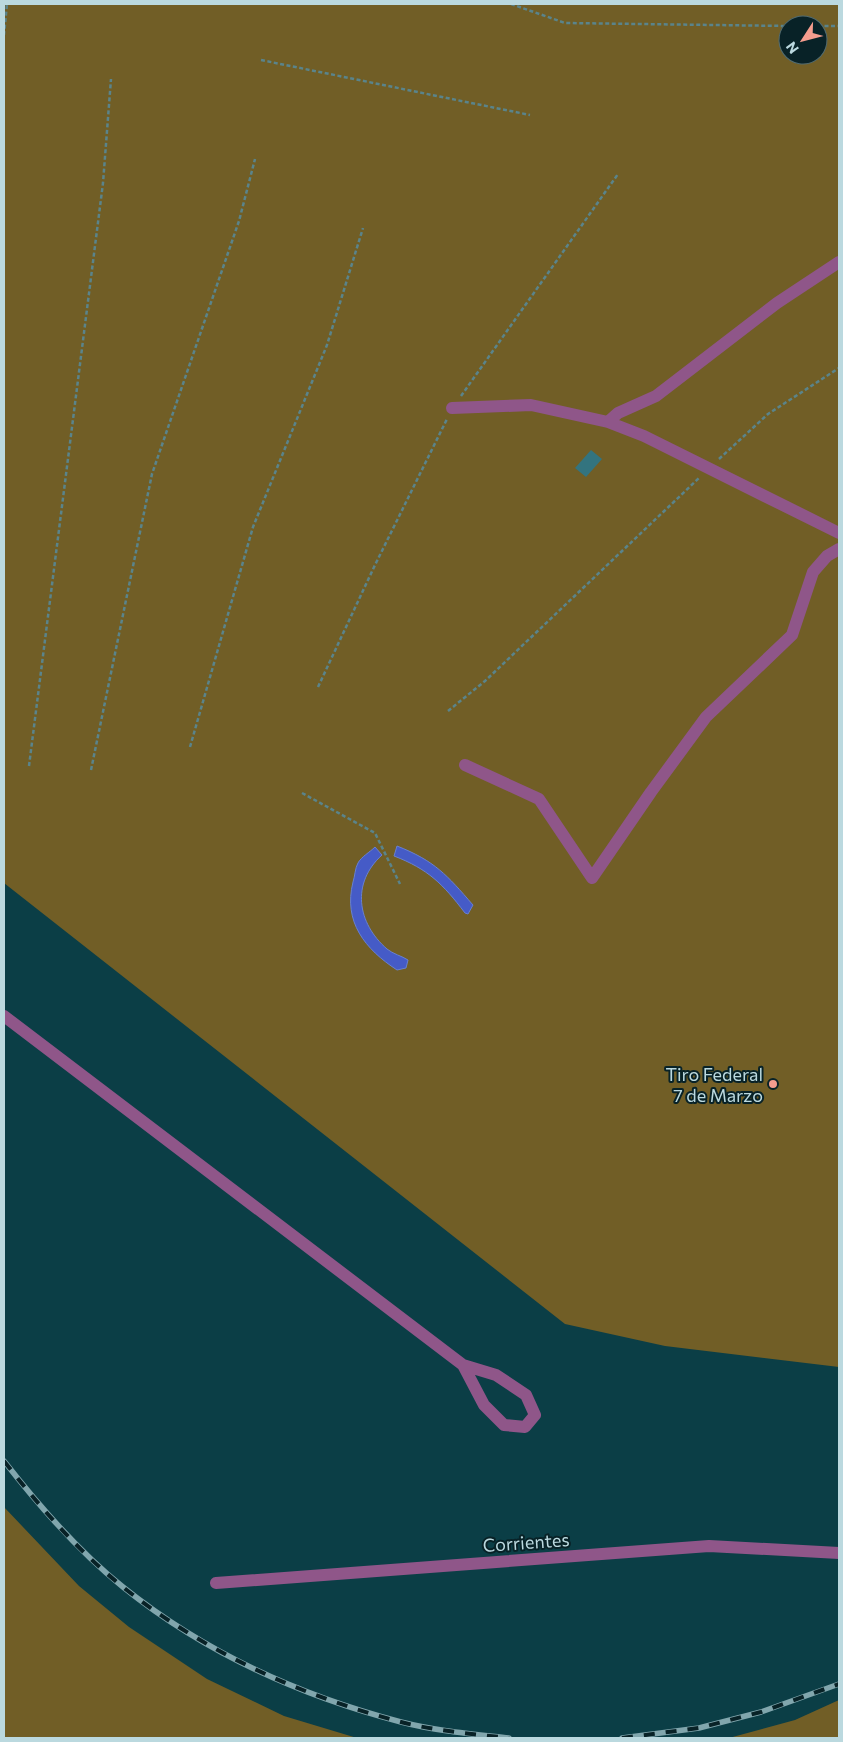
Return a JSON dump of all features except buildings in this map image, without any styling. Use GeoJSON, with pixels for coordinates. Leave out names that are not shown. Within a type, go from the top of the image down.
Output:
{"type":"FeatureCollection","features":[{"type":"Feature","properties":{"kind":"street"},"geometry":{"type":"LineString","coordinates":[[608,422],[625,409],[656,396],[777,303],[839,262]]}},
{"type":"Feature","properties":{"kind":"street"},"geometry":{"type":"LineString","coordinates":[[452,408],[531,405],[608,422],[644,436],[839,533]]}},
{"type":"Feature","properties":{"kind":"street"},"geometry":{"type":"LineString","coordinates":[[465,765],[539,799],[592,878],[650,792],[706,716],[792,635],[813,572],[827,556],[839,550]]}},
{"type":"Feature","properties":{"kind":"street"},"geometry":{"type":"LineString","coordinates":[[4,1016],[463,1365],[496,1375],[526,1395],[535,1415],[525,1427],[504,1425],[484,1405],[463,1365]]}},
{"type":"Feature","properties":{"kind":"street","name":"Corrientes"},"geometry":{"type":"LineString","coordinates":[[216,1583],[709,1546],[839,1553]]}},
{"type":"Feature","properties":{"kind":"path"},"geometry":{"type":"LineString","coordinates":[[4,35],[7,4]]}},
{"type":"Feature","properties":{"kind":"path"},"geometry":{"type":"LineString","coordinates":[[511,4],[565,23],[778,26]]}},
{"type":"Feature","properties":{"kind":"path"},"geometry":{"type":"LineString","coordinates":[[261,60],[530,115]]}},
{"type":"Feature","properties":{"kind":"path"},"geometry":{"type":"LineString","coordinates":[[29,766],[103,183],[111,79]]}},
{"type":"Feature","properties":{"kind":"path"},"geometry":{"type":"LineString","coordinates":[[91,770],[152,474],[239,221],[255,158]]}},
{"type":"Feature","properties":{"kind":"path"},"geometry":{"type":"LineString","coordinates":[[318,687],[452,408],[618,174]]}},
{"type":"Feature","properties":{"kind":"path"},"geometry":{"type":"LineString","coordinates":[[190,747],[253,527],[327,345],[363,228]]}},
{"type":"Feature","properties":{"kind":"path"},"geometry":{"type":"LineString","coordinates":[[448,710],[485,681],[768,414],[839,368]]}},
{"type":"Feature","properties":{"kind":"path"},"geometry":{"type":"LineString","coordinates":[[302,793],[375,833],[400,884]]}},
{"type":"Feature","properties":{"kind":"shaded area"},"geometry":{"type":"Polygon","coordinates":[[[4,4],[839,4],[839,1367],[665,1346],[565,1324],[4,883],[4,4]]]}},
{"type":"Feature","properties":{"kind":"shaded area"},"geometry":{"type":"Polygon","coordinates":[[[4,1507],[79,1586],[129,1627],[207,1679],[284,1716],[357,1738],[4,1738],[4,1507]]]}},
{"type":"Feature","properties":{"kind":"shaded area"},"geometry":{"type":"Polygon","coordinates":[[[839,1700],[839,1738],[729,1738],[795,1720],[839,1700]]]}},
{"type":"Feature","properties":{"kind":"water"},"geometry":{"type":"Polygon","coordinates":[[[397,846],[431,863],[448,877],[473,905],[468,914],[426,872],[394,856],[397,846]]]}},
{"type":"Feature","properties":{"kind":"water"},"geometry":{"type":"Polygon","coordinates":[[[375,847],[382,855],[372,866],[365,878],[362,890],[364,915],[377,939],[389,951],[408,960],[406,968],[397,970],[375,953],[366,943],[354,922],[351,910],[351,896],[357,865],[375,847]]]}},
{"type":"Feature","properties":{"kind":"railway"},"geometry":{"type":"LineString","coordinates":[[4,1461],[60,1527],[106,1573],[154,1610],[220,1651],[290,1685],[364,1711],[428,1728],[509,1738]]}},
{"type":"Feature","properties":{"kind":"railway"},"geometry":{"type":"LineString","coordinates":[[622,1738],[699,1728],[761,1712],[839,1684]]}},
{"type":"Feature","properties":{"kind":"place","name":"Tiro Federal 7 de Marzo"},"geometry":{"type":"Point","coordinates":[773,1084]}}]}
